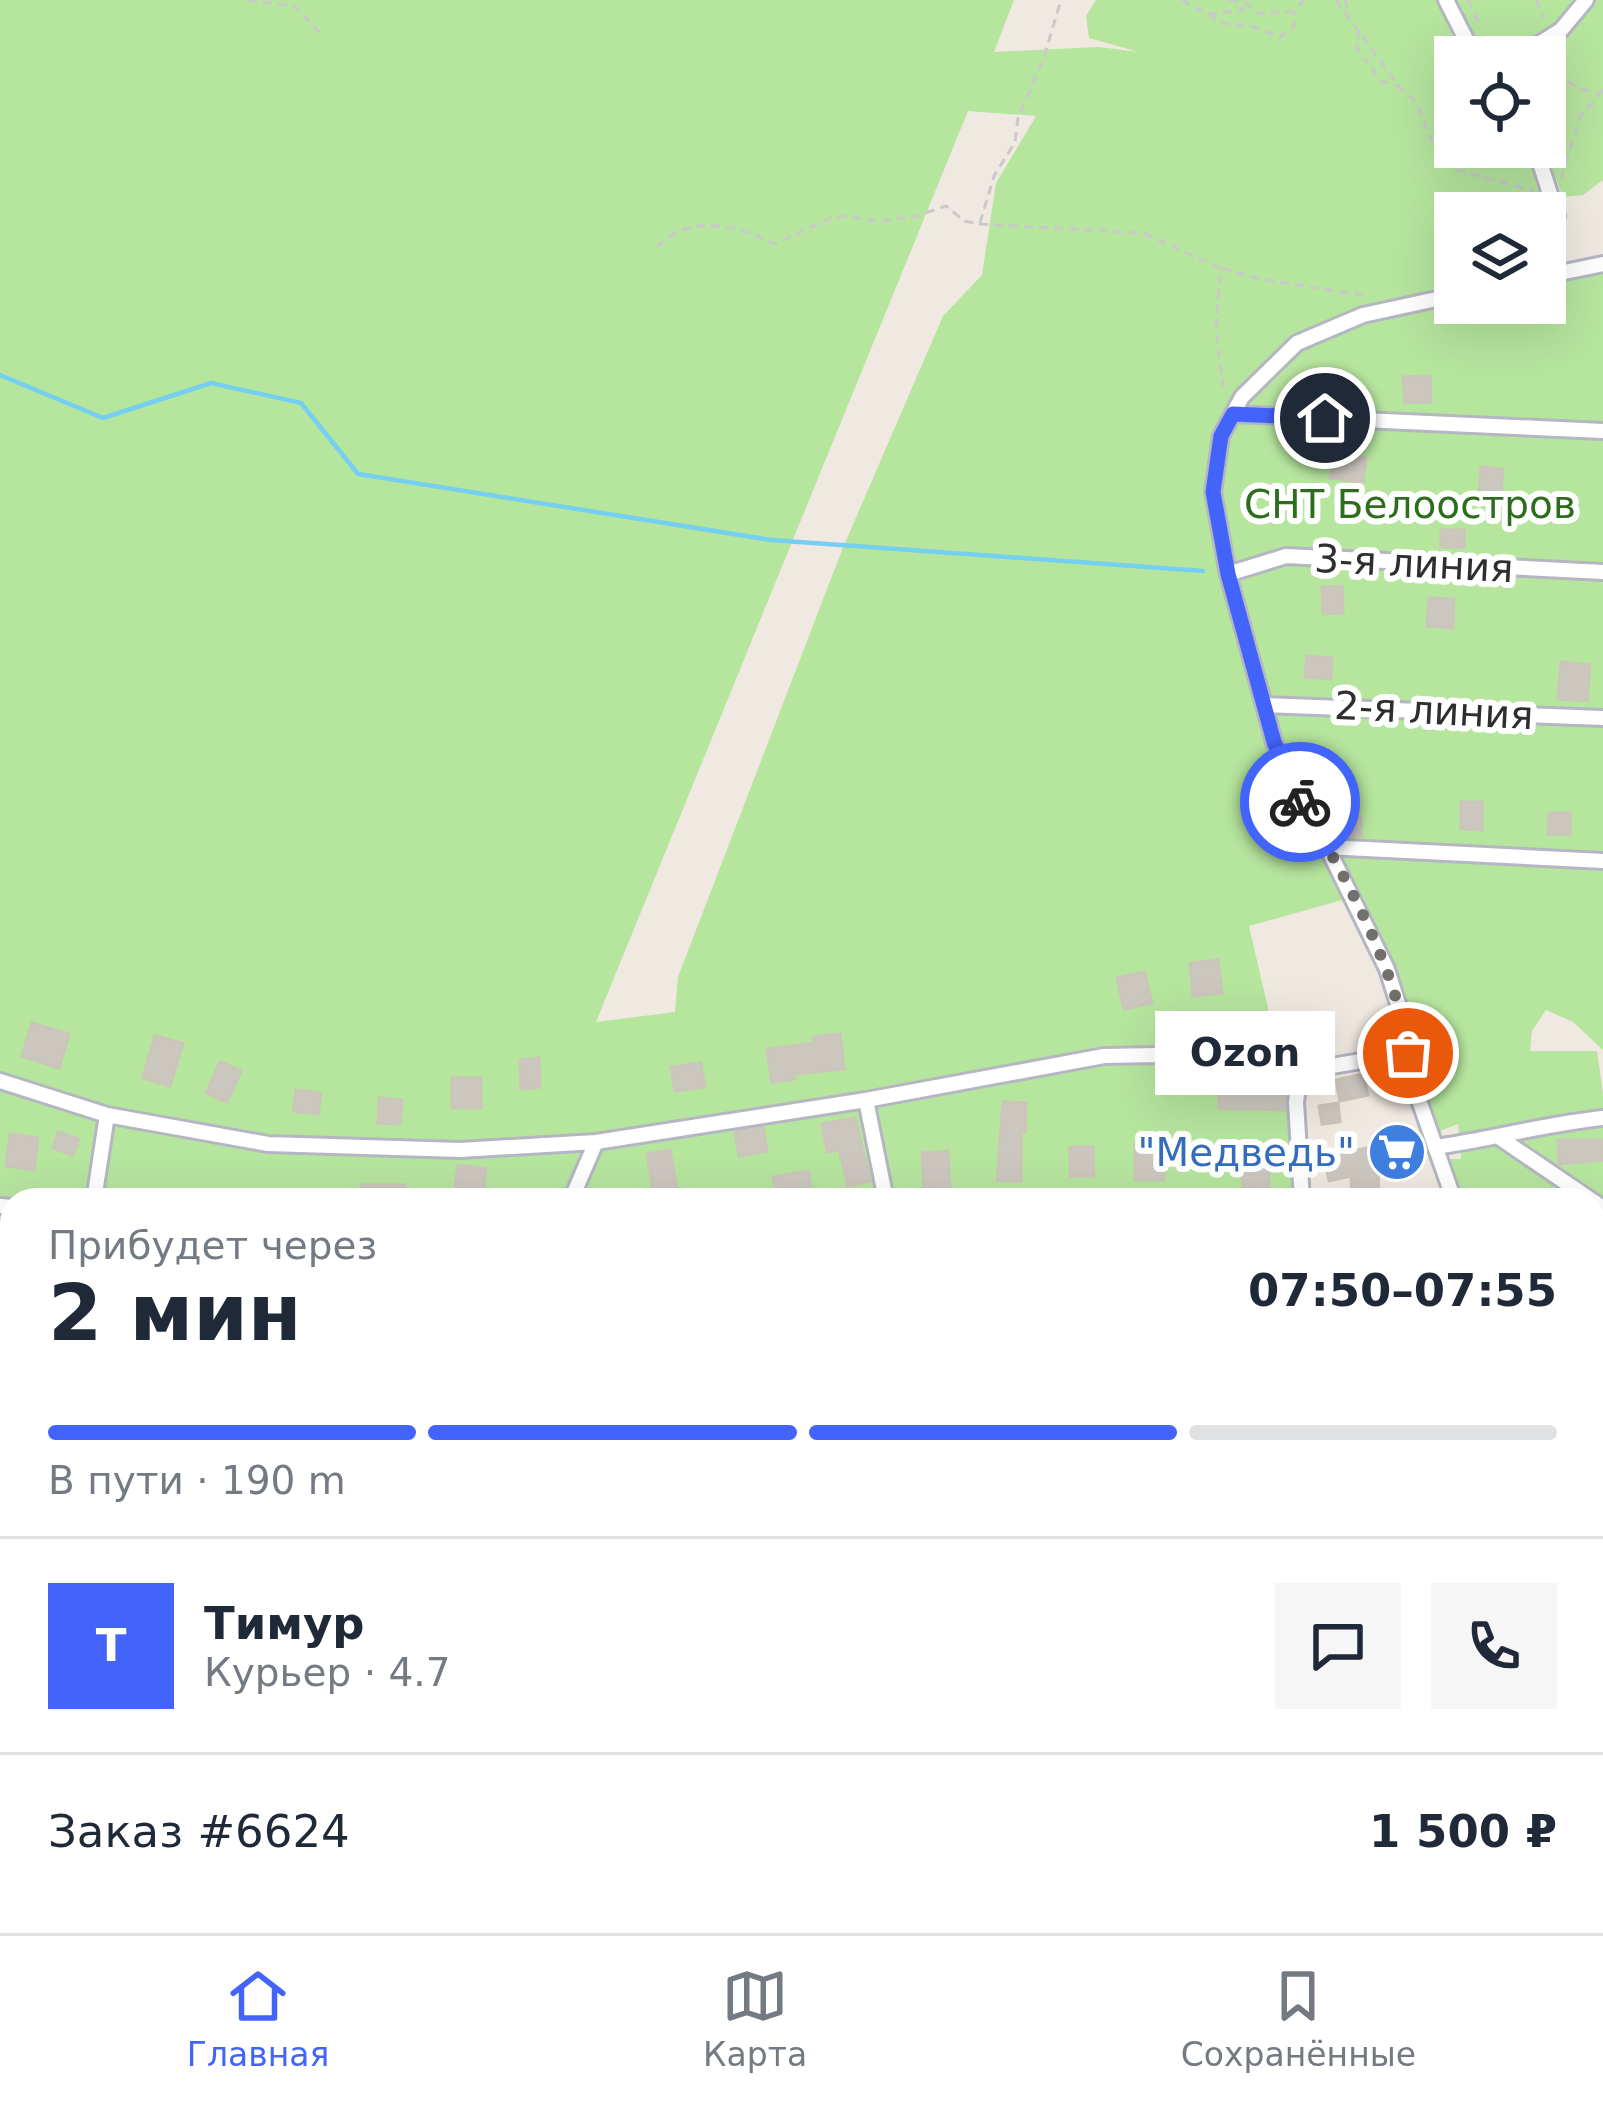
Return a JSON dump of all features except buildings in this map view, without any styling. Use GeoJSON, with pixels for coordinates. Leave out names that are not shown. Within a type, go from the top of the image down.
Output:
{"type":"FeatureCollection","features":[{"type":"Feature","properties":{"kind":"street"},"geometry":{"type":"LineString","coordinates":[[1445,0],[1464,36]]}},
{"type":"Feature","properties":{"kind":"street"},"geometry":{"type":"LineString","coordinates":[[1551,36],[1586,0]]}},
{"type":"Feature","properties":{"kind":"street"},"geometry":{"type":"LineString","coordinates":[[1566,272],[1603,264]]}},
{"type":"Feature","properties":{"kind":"street"},"geometry":{"type":"LineString","coordinates":[[1434,300],[1363,315],[1312,335],[1279,358],[1242,397],[1221,436],[1213,492],[1228,574],[1291,785],[1387,969],[1450,1188]]}},
{"type":"Feature","properties":{"kind":"street"},"geometry":{"type":"LineString","coordinates":[[1233,414],[1603,431]]}},
{"type":"Feature","properties":{"kind":"street","name":"3-я линия"},"geometry":{"type":"LineString","coordinates":[[1228,574],[1286,556],[1603,572]]}},
{"type":"Feature","properties":{"kind":"street","name":"2-я линия"},"geometry":{"type":"LineString","coordinates":[[1264,705],[1603,718]]}},
{"type":"Feature","properties":{"kind":"street"},"geometry":{"type":"LineString","coordinates":[[1326,847],[1603,861]]}},
{"type":"Feature","properties":{"kind":"street"},"geometry":{"type":"LineString","coordinates":[[1301,1188],[1299,1080],[1313,1069],[1408,1053]]}},
{"type":"Feature","properties":{"kind":"street"},"geometry":{"type":"LineString","coordinates":[[0,1081],[107,1115],[268,1144],[460,1150],[596,1142],[866,1100],[1104,1056],[1158,1054],[1299,1080]]}},
{"type":"Feature","properties":{"kind":"street"},"geometry":{"type":"LineString","coordinates":[[866,1100],[884,1188]]}},
{"type":"Feature","properties":{"kind":"street"},"geometry":{"type":"LineString","coordinates":[[96,1188],[107,1115]]}},
{"type":"Feature","properties":{"kind":"street"},"geometry":{"type":"LineString","coordinates":[[1435,1147],[1500,1138],[1541,1124],[1603,1118]]}},
{"type":"Feature","properties":{"kind":"street"},"geometry":{"type":"LineString","coordinates":[[1500,1138],[1574,1188]]}},
{"type":"Feature","properties":{"kind":"street"},"geometry":{"type":"LineString","coordinates":[[576,1188],[596,1142]]}},
{"type":"Feature","properties":{"kind":"path"},"geometry":{"type":"LineString","coordinates":[[248,0],[295,6],[324,37]]}},
{"type":"Feature","properties":{"kind":"path"},"geometry":{"type":"LineString","coordinates":[[980,224],[994,176],[1015,142],[1018,118],[1061,0]]}},
{"type":"Feature","properties":{"kind":"path"},"geometry":{"type":"LineString","coordinates":[[1183,0],[1223,23],[1251,26],[1280,37],[1294,27],[1294,11],[1304,0]]}},
{"type":"Feature","properties":{"kind":"path"},"geometry":{"type":"LineString","coordinates":[[1229,0],[1246,2],[1259,13],[1294,11]]}},
{"type":"Feature","properties":{"kind":"path"},"geometry":{"type":"LineString","coordinates":[[1336,0],[1400,88],[1417,103],[1431,139],[1457,170],[1544,192]]}},
{"type":"Feature","properties":{"kind":"path"},"geometry":{"type":"LineString","coordinates":[[1346,0],[1350,19]]}},
{"type":"Feature","properties":{"kind":"path"},"geometry":{"type":"LineString","coordinates":[[1468,0],[1480,26]]}},
{"type":"Feature","properties":{"kind":"path"},"geometry":{"type":"LineString","coordinates":[[1536,0],[1544,18]]}},
{"type":"Feature","properties":{"kind":"path"},"geometry":{"type":"LineString","coordinates":[[1205,14],[1242,10],[1246,2]]}},
{"type":"Feature","properties":{"kind":"path"},"geometry":{"type":"LineString","coordinates":[[1360,30],[1356,44],[1361,58],[1369,62],[1378,80],[1400,88]]}},
{"type":"Feature","properties":{"kind":"path"},"geometry":{"type":"LineString","coordinates":[[1566,79],[1579,89],[1601,91]]}},
{"type":"Feature","properties":{"kind":"path"},"geometry":{"type":"LineString","coordinates":[[1553,192],[1567,168],[1580,117],[1601,91]]}},
{"type":"Feature","properties":{"kind":"path"},"geometry":{"type":"LineString","coordinates":[[657,247],[674,231],[711,224],[726,223],[775,244],[828,219],[913,217],[946,206],[955,216],[980,224],[1143,233],[1220,268],[1377,298]]}},
{"type":"Feature","properties":{"kind":"path"},"geometry":{"type":"LineString","coordinates":[[1220,268],[1216,330],[1223,385],[1242,397]]}},
{"type":"Feature","properties":{"kind":"green space","name":"СНТ Белоостров"},"geometry":{"type":"Polygon","coordinates":[[[0,0],[1014,0],[994,52],[1099,47],[1139,52],[1089,38],[1086,16],[1096,0],[1436,0],[1453,36],[1434,36],[1434,168],[1533,168],[1537,188],[1551,192],[1434,192],[1434,324],[1566,324],[1566,271],[1603,264],[1603,1050],[1573,1022],[1546,1010],[1532,1031],[1530,1051],[1597,1051],[1603,1094],[1603,1188],[1457,1188],[1448,1159],[1461,1159],[1458,1124],[1440,1131],[1419,1064],[1416,1040],[1424,1037],[1418,1027],[1410,1029],[1353,897],[1249,926],[1280,1060],[1281,1090],[1301,1141],[1302,1188],[0,1188],[0,0]],[[968,111],[596,1022],[675,1012],[678,977],[842,550],[943,316],[982,275],[996,183],[1036,116],[968,111]]]}},
{"type":"Feature","properties":{"kind":"green space"},"geometry":{"type":"Polygon","coordinates":[[[1453,0],[1603,0],[1603,180],[1583,195],[1566,197],[1551,168],[1566,168],[1566,36],[1473,36],[1453,0]]]}},
{"type":"Feature","properties":{"kind":"waterway"},"geometry":{"type":"LineString","coordinates":[[0,375],[103,418],[211,383],[301,403],[358,474],[771,540],[1203,571]]}},
{"type":"Feature","properties":{"kind":"way so far"},"geometry":{"type":"LineString","coordinates":[[1300,802],[1387,969],[1406,1026],[1408,1053]]}},
{"type":"Feature","properties":{"kind":"place","name":"Ozon"},"geometry":{"type":"Point","coordinates":[1408,1053]}},
{"type":"Feature","properties":{"kind":"place","name":"\"Медведь\""},"geometry":{"type":"Point","coordinates":[1397,1152]}},
{"type":"Feature","properties":{"kind":"route"},"geometry":{"type":"LineString","coordinates":[[1300,802],[1274,742],[1228,574],[1213,492],[1221,436],[1233,414],[1325,418]]}}]}
